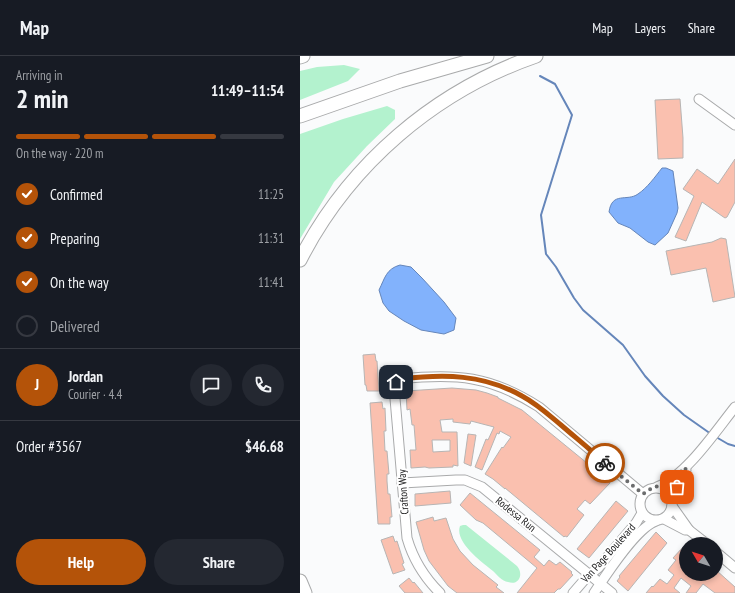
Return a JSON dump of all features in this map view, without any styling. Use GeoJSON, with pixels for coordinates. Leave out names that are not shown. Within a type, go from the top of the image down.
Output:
{"type":"FeatureCollection","features":[{"type":"Feature","properties":{"kind":"highway"},"geometry":{"type":"LineString","coordinates":[[300,116],[400,81],[487,56]]}},
{"type":"Feature","properties":{"kind":"highway"},"geometry":{"type":"LineString","coordinates":[[300,260],[330,209],[368,163],[389,143],[423,115],[460,90],[503,69],[536,56]]}},
{"type":"Feature","properties":{"kind":"highway"},"geometry":{"type":"LineString","coordinates":[[300,581],[305,593]]}},
{"type":"Feature","properties":{"kind":"street"},"geometry":{"type":"LineString","coordinates":[[699,100],[735,125]]}},
{"type":"Feature","properties":{"kind":"street","name":"Crafton Way"},"geometry":{"type":"LineString","coordinates":[[440,593],[431,584],[411,553],[406,538],[394,387],[396,382],[401,379],[444,376],[484,381],[516,393],[539,407],[643,494]]}},
{"type":"Feature","properties":{"kind":"street"},"geometry":{"type":"LineString","coordinates":[[660,520],[671,511],[674,491],[686,468],[735,407]]}},
{"type":"Feature","properties":{"kind":"street"},"geometry":{"type":"LineString","coordinates":[[686,468],[664,484],[657,488],[652,488],[643,494],[639,503],[642,513],[648,519],[660,520],[685,530],[689,530]]}},
{"type":"Feature","properties":{"kind":"street","name":"Rodessa Run"},"geometry":{"type":"LineString","coordinates":[[402,483],[464,480],[482,487],[612,593]]}},
{"type":"Feature","properties":{"kind":"street"},"geometry":{"type":"LineString","coordinates":[[657,488],[667,492],[672,504],[689,530],[698,537]]}},
{"type":"Feature","properties":{"kind":"street","name":"Van Page Boulevard"},"geometry":{"type":"LineString","coordinates":[[573,593],[590,574],[598,568],[636,523],[642,513]]}},
{"type":"Feature","properties":{"kind":"street","name":"Van Page Boulevard"},"geometry":{"type":"LineString","coordinates":[[594,593],[606,574],[643,528],[660,520]]}},
{"type":"Feature","properties":{"kind":"street"},"geometry":{"type":"LineString","coordinates":[[723,558],[735,568]]}},
{"type":"Feature","properties":{"kind":"green space"},"geometry":{"type":"Polygon","coordinates":[[[344,65],[360,69],[348,81],[300,100],[300,71],[317,67],[344,65]]]}},
{"type":"Feature","properties":{"kind":"green space"},"geometry":{"type":"Polygon","coordinates":[[[387,106],[395,110],[395,119],[367,146],[334,182],[300,239],[300,134],[387,106]]]}},
{"type":"Feature","properties":{"kind":"green space"},"geometry":{"type":"Polygon","coordinates":[[[466,525],[517,566],[520,572],[518,581],[512,583],[500,578],[470,552],[461,539],[459,532],[460,526],[466,525]]]}},
{"type":"Feature","properties":{"kind":"water"},"geometry":{"type":"Polygon","coordinates":[[[662,168],[673,171],[678,208],[668,233],[655,245],[648,242],[630,228],[618,223],[609,212],[613,201],[620,198],[634,196],[641,192],[648,186],[662,168]]]}},
{"type":"Feature","properties":{"kind":"water"},"geometry":{"type":"Polygon","coordinates":[[[400,265],[411,267],[444,302],[456,318],[454,330],[444,334],[421,330],[389,311],[383,303],[379,290],[389,272],[400,265]]]}},
{"type":"Feature","properties":{"kind":"building"},"geometry":{"type":"Polygon","coordinates":[[[680,99],[683,158],[658,159],[655,100],[680,99]]]}},
{"type":"Feature","properties":{"kind":"building"},"geometry":{"type":"Polygon","coordinates":[[[735,159],[735,202],[727,217],[725,218],[702,202],[686,241],[675,237],[694,196],[683,189],[697,169],[718,184],[735,159]]]}},
{"type":"Feature","properties":{"kind":"building"},"geometry":{"type":"Polygon","coordinates":[[[721,238],[726,239],[735,297],[713,302],[706,268],[671,275],[666,251],[712,242],[721,238]]]}},
{"type":"Feature","properties":{"kind":"building"},"geometry":{"type":"Polygon","coordinates":[[[375,354],[377,361],[379,391],[367,391],[365,385],[363,355],[375,354]]]}},
{"type":"Feature","properties":{"kind":"building"},"geometry":{"type":"Polygon","coordinates":[[[452,388],[476,390],[498,397],[522,410],[610,483],[590,504],[585,500],[577,509],[584,515],[567,537],[564,537],[505,488],[485,474],[502,447],[503,448],[511,437],[500,431],[499,434],[497,433],[482,470],[475,467],[486,439],[488,440],[494,427],[471,421],[470,424],[453,422],[453,419],[440,420],[442,432],[457,432],[458,466],[453,465],[453,467],[411,468],[410,450],[416,450],[414,425],[412,425],[410,409],[407,410],[406,391],[452,388]],[[432,440],[433,452],[450,451],[450,440],[432,440]]]}},
{"type":"Feature","properties":{"kind":"building"},"geometry":{"type":"Polygon","coordinates":[[[382,402],[383,409],[385,408],[385,451],[387,451],[389,474],[387,474],[387,481],[392,517],[390,517],[390,524],[378,524],[370,403],[382,402]]]}},
{"type":"Feature","properties":{"kind":"building"},"geometry":{"type":"Polygon","coordinates":[[[468,434],[476,435],[471,466],[464,463],[468,434]]]}},
{"type":"Feature","properties":{"kind":"building"},"geometry":{"type":"Polygon","coordinates":[[[450,491],[451,503],[415,506],[415,494],[450,491]]]}},
{"type":"Feature","properties":{"kind":"building"},"geometry":{"type":"Polygon","coordinates":[[[470,493],[540,550],[534,557],[544,566],[549,560],[556,565],[560,562],[572,572],[571,573],[573,575],[560,589],[554,593],[517,593],[537,568],[483,523],[476,520],[460,505],[470,493]]]}},
{"type":"Feature","properties":{"kind":"building"},"geometry":{"type":"Polygon","coordinates":[[[616,501],[628,511],[589,558],[577,549],[616,501]]]}},
{"type":"Feature","properties":{"kind":"building"},"geometry":{"type":"Polygon","coordinates":[[[433,517],[434,521],[446,518],[453,539],[460,551],[473,565],[498,585],[496,587],[504,593],[457,593],[448,586],[429,561],[424,550],[416,522],[433,517]]]}},
{"type":"Feature","properties":{"kind":"building"},"geometry":{"type":"Polygon","coordinates":[[[656,532],[667,543],[628,591],[617,581],[620,577],[619,576],[656,532]]]}},
{"type":"Feature","properties":{"kind":"building"},"geometry":{"type":"Polygon","coordinates":[[[393,536],[395,542],[397,541],[404,563],[402,564],[405,570],[393,574],[381,540],[393,536]]]}},
{"type":"Feature","properties":{"kind":"building"},"geometry":{"type":"Polygon","coordinates":[[[679,551],[679,581],[674,588],[680,593],[646,593],[660,579],[667,584],[674,575],[668,570],[676,560],[673,558],[679,551]]]}},
{"type":"Feature","properties":{"kind":"building"},"geometry":{"type":"Polygon","coordinates":[[[723,576],[735,587],[735,593],[715,593],[703,584],[696,593],[686,593],[691,586],[685,581],[723,581],[723,576]]]}},
{"type":"Feature","properties":{"kind":"building"},"geometry":{"type":"Polygon","coordinates":[[[409,578],[423,593],[405,593],[399,586],[409,578]]]}},
{"type":"Feature","properties":{"kind":"waterway"},"geometry":{"type":"LineString","coordinates":[[540,76],[555,84],[572,115],[541,215],[546,254],[583,310],[623,345],[645,376],[663,396],[684,415],[711,434]]}},
{"type":"Feature","properties":{"kind":"waterway"},"geometry":{"type":"LineString","coordinates":[[716,437],[735,446]]}},
{"type":"Feature","properties":{"kind":"way so far"},"geometry":{"type":"LineString","coordinates":[[605,463],[643,494],[647,490],[657,488],[669,481],[686,468],[677,487]]}},
{"type":"Feature","properties":{"kind":"route"},"geometry":{"type":"LineString","coordinates":[[396,382],[401,379],[444,376],[464,377],[484,381],[502,387],[522,396],[539,407],[605,463]]}}]}
